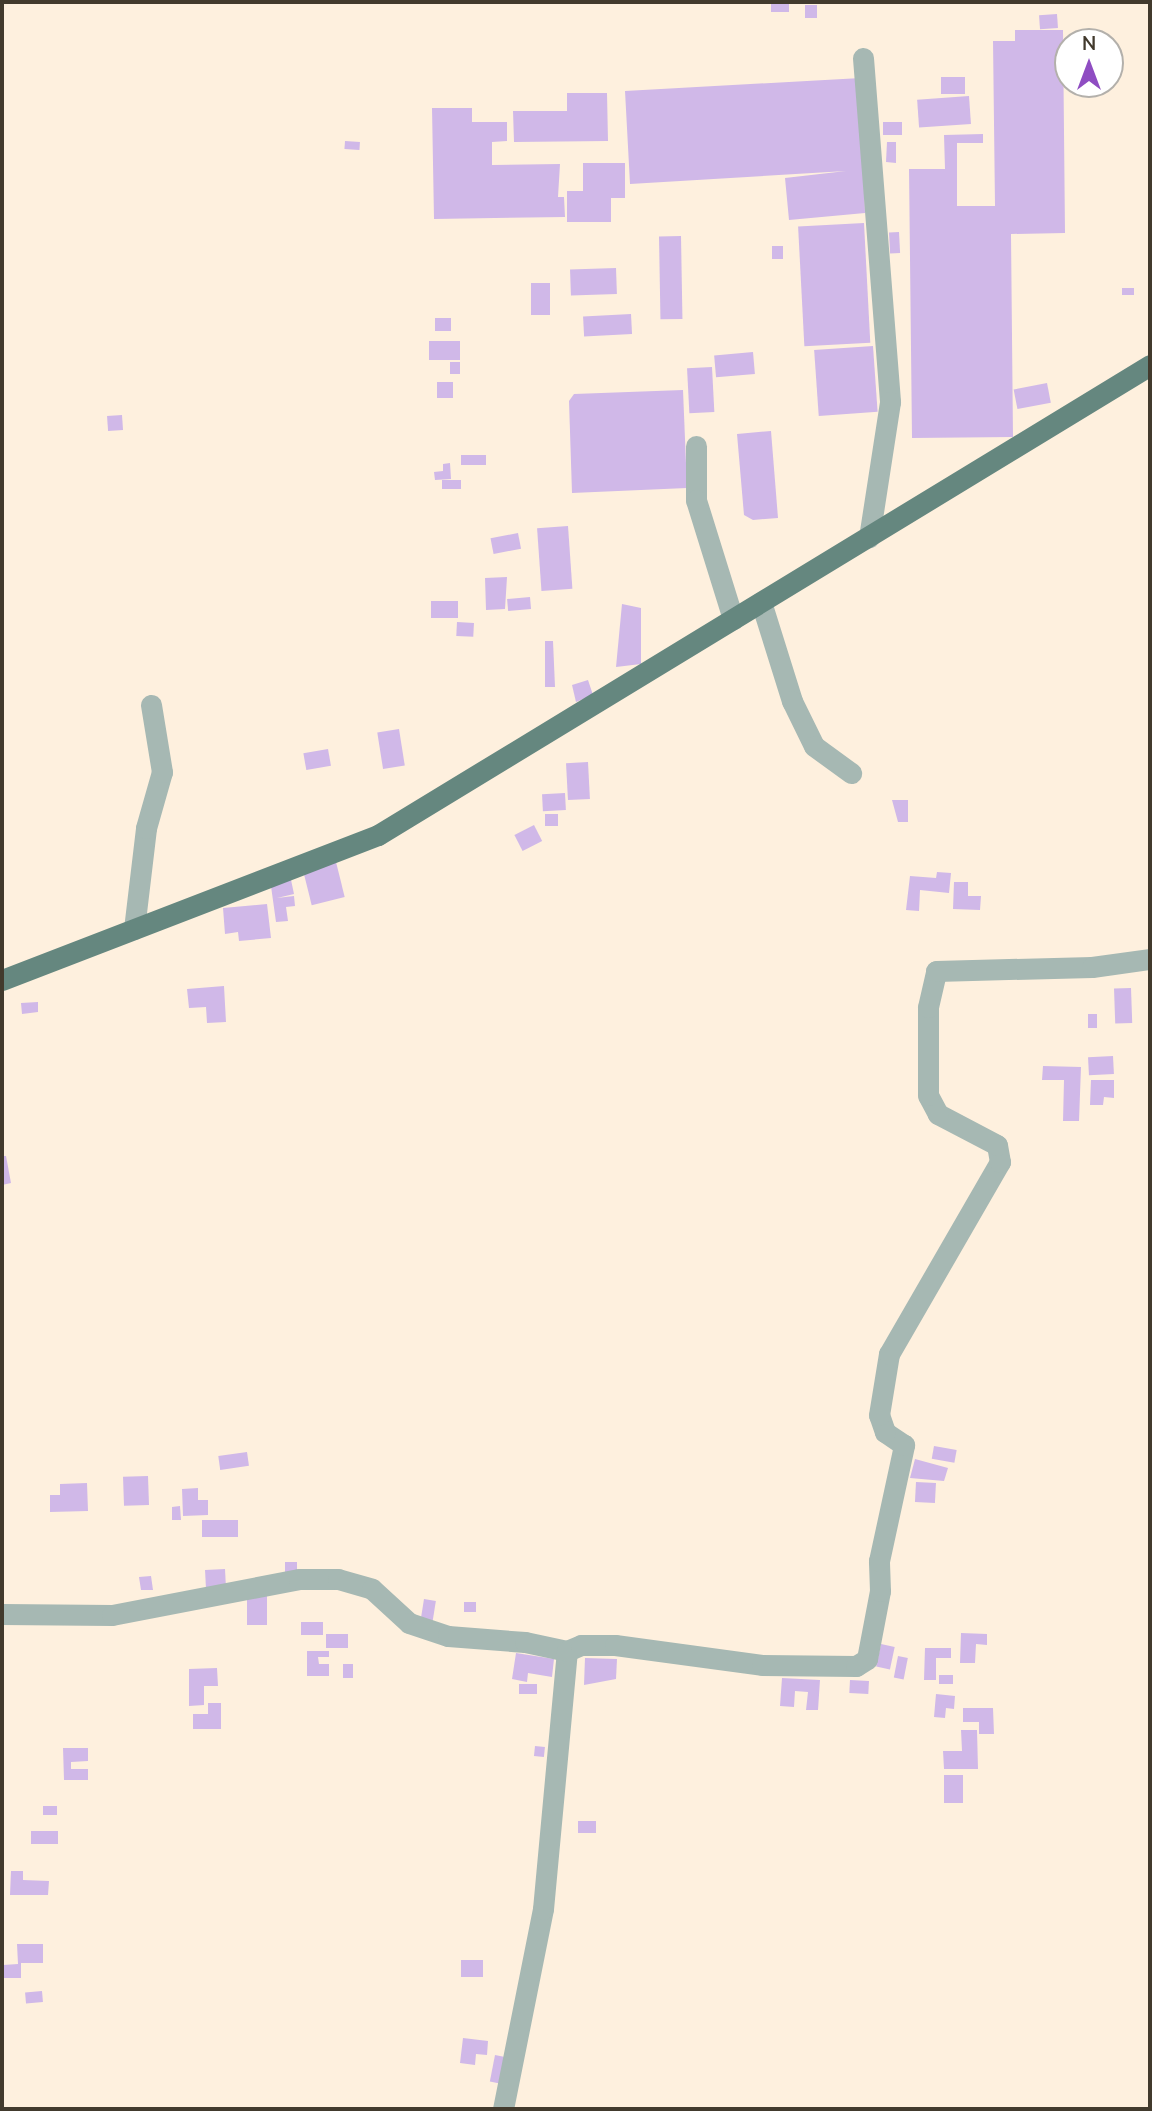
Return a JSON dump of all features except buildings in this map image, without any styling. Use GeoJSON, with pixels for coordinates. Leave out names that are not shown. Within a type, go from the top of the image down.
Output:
{"type":"FeatureCollection","features":[{"type":"Feature","properties":{"kind":"main road"},"geometry":{"type":"LineString","coordinates":[[2,980],[378,835],[1150,365]]}},
{"type":"Feature","properties":{"kind":"street"},"geometry":{"type":"LineString","coordinates":[[863,58],[890,401],[869,537]]}},
{"type":"Feature","properties":{"kind":"street"},"geometry":{"type":"LineString","coordinates":[[696,446],[696,500],[733,619]]}},
{"type":"Feature","properties":{"kind":"street"},"geometry":{"type":"LineString","coordinates":[[761,602],[792,701],[814,746],[851,773]]}},
{"type":"Feature","properties":{"kind":"street"},"geometry":{"type":"LineString","coordinates":[[134,929],[146,828],[162,772],[151,705]]}},
{"type":"Feature","properties":{"kind":"street"},"geometry":{"type":"LineString","coordinates":[[2,1614],[112,1615],[299,1579],[338,1579],[372,1589],[408,1623],[448,1636],[525,1642],[567,1651],[581,1645],[615,1645],[762,1665],[856,1666],[867,1659],[880,1591],[879,1561],[904,1445],[886,1432],[879,1415],[889,1354],[1000,1162],[997,1145],[937,1114],[928,1095],[928,1007],[936,971],[1092,967],[1150,959]]}},
{"type":"Feature","properties":{"kind":"street"},"geometry":{"type":"LineString","coordinates":[[503,2109],[544,1909],[567,1651]]}}]}
